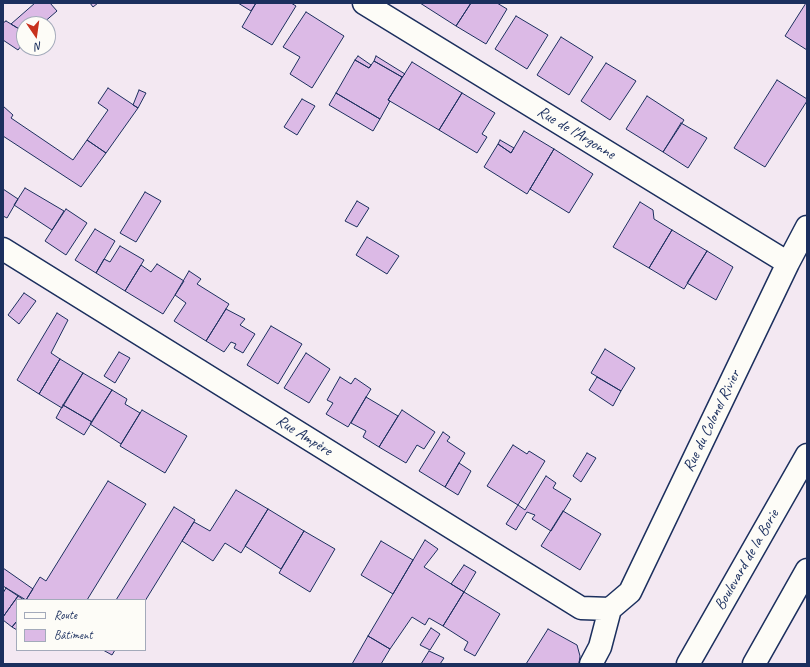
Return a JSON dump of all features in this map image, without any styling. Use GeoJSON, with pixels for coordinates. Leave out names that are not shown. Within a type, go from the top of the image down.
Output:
{"type":"FeatureCollection","features":[{"type":"Feature","properties":{"kind":"street","name":"Rue de l'Argonne"},"geometry":{"type":"LineString","coordinates":[[364,3],[788,263]]}},
{"type":"Feature","properties":{"kind":"street","name":"Rue du Colonel Rivier"},"geometry":{"type":"LineString","coordinates":[[610,609],[630,592],[788,263],[807,227]]}},
{"type":"Feature","properties":{"kind":"street","name":"Rue Ampère"},"geometry":{"type":"LineString","coordinates":[[3,249],[581,608],[610,609]]}},
{"type":"Feature","properties":{"kind":"street","name":"Boulevard de la Borie"},"geometry":{"type":"LineString","coordinates":[[688,664],[807,455]]}},
{"type":"Feature","properties":{"kind":"street"},"geometry":{"type":"LineString","coordinates":[[754,664],[807,570]]}},
{"type":"Feature","properties":{"kind":"street"},"geometry":{"type":"LineString","coordinates":[[591,664],[600,647],[610,609]]}},
{"type":"Feature","properties":{"kind":"building"},"geometry":{"type":"Polygon","coordinates":[[[35,3],[50,3],[57,11],[51,16],[20,16],[35,3]]]}},
{"type":"Feature","properties":{"kind":"building"},"geometry":{"type":"Polygon","coordinates":[[[90,3],[98,3],[93,7],[90,3]]]}},
{"type":"Feature","properties":{"kind":"building"},"geometry":{"type":"Polygon","coordinates":[[[238,3],[256,3],[251,11],[238,3]]]}},
{"type":"Feature","properties":{"kind":"building"},"geometry":{"type":"Polygon","coordinates":[[[256,3],[291,3],[296,6],[272,45],[242,27],[256,3]]]}},
{"type":"Feature","properties":{"kind":"building"},"geometry":{"type":"Polygon","coordinates":[[[420,3],[471,3],[456,26],[420,3]]]}},
{"type":"Feature","properties":{"kind":"building"},"geometry":{"type":"Polygon","coordinates":[[[471,3],[497,3],[507,9],[486,44],[456,26],[471,3]]]}},
{"type":"Feature","properties":{"kind":"building"},"geometry":{"type":"Polygon","coordinates":[[[807,3],[807,50],[785,36],[807,3]]]}},
{"type":"Feature","properties":{"kind":"building"},"geometry":{"type":"Polygon","coordinates":[[[306,12],[344,36],[312,88],[290,74],[300,57],[283,47],[306,12]]]}},
{"type":"Feature","properties":{"kind":"building"},"geometry":{"type":"Polygon","coordinates":[[[516,16],[548,35],[527,69],[495,49],[516,16]]]}},
{"type":"Feature","properties":{"kind":"building"},"geometry":{"type":"Polygon","coordinates":[[[16,20],[16,27],[11,24],[16,20]]]}},
{"type":"Feature","properties":{"kind":"building"},"geometry":{"type":"Polygon","coordinates":[[[6,21],[16,27],[16,49],[3,40],[3,23],[6,21]]]}},
{"type":"Feature","properties":{"kind":"building"},"geometry":{"type":"Polygon","coordinates":[[[561,37],[593,57],[569,95],[537,75],[561,37]]]}},
{"type":"Feature","properties":{"kind":"building"},"geometry":{"type":"Polygon","coordinates":[[[358,56],[371,65],[369,68],[355,60],[358,56]]]}},
{"type":"Feature","properties":{"kind":"building"},"geometry":{"type":"Polygon","coordinates":[[[376,56],[405,74],[402,77],[374,61],[376,56]]]}},
{"type":"Feature","properties":{"kind":"building"},"geometry":{"type":"Polygon","coordinates":[[[355,60],[369,68],[374,61],[402,77],[388,100],[390,101],[380,119],[336,93],[355,60]]]}},
{"type":"Feature","properties":{"kind":"building"},"geometry":{"type":"Polygon","coordinates":[[[412,62],[462,93],[439,130],[388,100],[412,62]]]}},
{"type":"Feature","properties":{"kind":"building"},"geometry":{"type":"Polygon","coordinates":[[[606,63],[636,81],[610,120],[581,101],[606,63]]]}},
{"type":"Feature","properties":{"kind":"building"},"geometry":{"type":"Polygon","coordinates":[[[777,80],[807,99],[807,101],[765,167],[734,148],[777,80]]]}},
{"type":"Feature","properties":{"kind":"building"},"geometry":{"type":"Polygon","coordinates":[[[108,88],[138,108],[106,153],[87,140],[108,110],[98,103],[108,88]]]}},
{"type":"Feature","properties":{"kind":"building"},"geometry":{"type":"Polygon","coordinates":[[[139,90],[146,93],[138,108],[133,105],[139,90]]]}},
{"type":"Feature","properties":{"kind":"building"},"geometry":{"type":"Polygon","coordinates":[[[336,93],[380,119],[373,131],[329,105],[336,93]]]}},
{"type":"Feature","properties":{"kind":"building"},"geometry":{"type":"Polygon","coordinates":[[[462,93],[495,113],[482,134],[487,137],[477,153],[439,130],[462,93]]]}},
{"type":"Feature","properties":{"kind":"building"},"geometry":{"type":"Polygon","coordinates":[[[647,96],[684,120],[663,152],[626,129],[647,96]]]}},
{"type":"Feature","properties":{"kind":"building"},"geometry":{"type":"Polygon","coordinates":[[[302,99],[315,106],[297,135],[284,127],[302,99]]]}},
{"type":"Feature","properties":{"kind":"building"},"geometry":{"type":"Polygon","coordinates":[[[3,106],[13,115],[11,118],[73,160],[87,140],[106,153],[81,187],[3,136],[3,106]]]}},
{"type":"Feature","properties":{"kind":"building"},"geometry":{"type":"Polygon","coordinates":[[[681,123],[707,138],[688,168],[663,152],[681,123]]]}},
{"type":"Feature","properties":{"kind":"building"},"geometry":{"type":"Polygon","coordinates":[[[524,131],[554,149],[527,194],[484,167],[498,144],[511,153],[524,131]]]}},
{"type":"Feature","properties":{"kind":"building"},"geometry":{"type":"Polygon","coordinates":[[[500,140],[514,148],[511,153],[498,144],[500,140]]]}},
{"type":"Feature","properties":{"kind":"building"},"geometry":{"type":"Polygon","coordinates":[[[554,149],[593,174],[569,213],[530,189],[554,149]]]}},
{"type":"Feature","properties":{"kind":"building"},"geometry":{"type":"Polygon","coordinates":[[[25,188],[64,211],[52,230],[14,205],[25,188]]]}},
{"type":"Feature","properties":{"kind":"building"},"geometry":{"type":"Polygon","coordinates":[[[3,189],[18,199],[7,218],[3,216],[3,189]]]}},
{"type":"Feature","properties":{"kind":"building"},"geometry":{"type":"Polygon","coordinates":[[[145,192],[161,201],[136,242],[120,233],[145,192]]]}},
{"type":"Feature","properties":{"kind":"building"},"geometry":{"type":"Polygon","coordinates":[[[357,201],[369,208],[357,227],[345,221],[357,201]]]}},
{"type":"Feature","properties":{"kind":"building"},"geometry":{"type":"Polygon","coordinates":[[[640,202],[653,210],[654,219],[672,230],[649,268],[613,247],[640,202]]]}},
{"type":"Feature","properties":{"kind":"building"},"geometry":{"type":"Polygon","coordinates":[[[66,209],[87,223],[66,255],[45,241],[66,209]]]}},
{"type":"Feature","properties":{"kind":"building"},"geometry":{"type":"Polygon","coordinates":[[[95,229],[115,241],[96,273],[75,260],[95,229]]]}},
{"type":"Feature","properties":{"kind":"building"},"geometry":{"type":"Polygon","coordinates":[[[672,230],[707,251],[684,289],[649,268],[672,230]]]}},
{"type":"Feature","properties":{"kind":"building"},"geometry":{"type":"Polygon","coordinates":[[[367,237],[399,256],[387,274],[356,255],[367,237]]]}},
{"type":"Feature","properties":{"kind":"building"},"geometry":{"type":"Polygon","coordinates":[[[120,246],[144,260],[125,291],[96,273],[104,259],[110,262],[120,246]]]}},
{"type":"Feature","properties":{"kind":"building"},"geometry":{"type":"Polygon","coordinates":[[[707,251],[733,267],[716,300],[687,283],[707,251]]]}},
{"type":"Feature","properties":{"kind":"building"},"geometry":{"type":"Polygon","coordinates":[[[157,264],[184,281],[163,314],[125,291],[141,265],[151,272],[157,264]]]}},
{"type":"Feature","properties":{"kind":"building"},"geometry":{"type":"Polygon","coordinates":[[[189,271],[201,279],[197,284],[229,304],[206,341],[174,321],[186,303],[175,295],[189,271]]]}},
{"type":"Feature","properties":{"kind":"building"},"geometry":{"type":"Polygon","coordinates":[[[24,293],[36,301],[19,324],[8,315],[24,293]]]}},
{"type":"Feature","properties":{"kind":"building"},"geometry":{"type":"Polygon","coordinates":[[[226,309],[245,319],[240,325],[255,334],[243,353],[234,348],[236,344],[231,342],[224,352],[206,341],[226,309]]]}},
{"type":"Feature","properties":{"kind":"building"},"geometry":{"type":"Polygon","coordinates":[[[57,313],[68,320],[51,353],[60,359],[39,394],[17,380],[57,313]]]}},
{"type":"Feature","properties":{"kind":"building"},"geometry":{"type":"Polygon","coordinates":[[[271,326],[302,344],[278,384],[247,365],[271,326]]]}},
{"type":"Feature","properties":{"kind":"building"},"geometry":{"type":"Polygon","coordinates":[[[605,349],[635,368],[621,391],[591,373],[605,349]]]}},
{"type":"Feature","properties":{"kind":"building"},"geometry":{"type":"Polygon","coordinates":[[[119,352],[130,358],[115,383],[104,376],[119,352]]]}},
{"type":"Feature","properties":{"kind":"building"},"geometry":{"type":"Polygon","coordinates":[[[306,353],[330,369],[309,403],[284,388],[306,353]]]}},
{"type":"Feature","properties":{"kind":"building"},"geometry":{"type":"Polygon","coordinates":[[[60,359],[83,373],[62,408],[39,394],[60,359]]]}},
{"type":"Feature","properties":{"kind":"building"},"geometry":{"type":"Polygon","coordinates":[[[83,373],[112,390],[92,422],[63,405],[83,373]]]}},
{"type":"Feature","properties":{"kind":"building"},"geometry":{"type":"Polygon","coordinates":[[[340,377],[351,384],[355,378],[371,389],[348,427],[326,414],[333,403],[327,400],[340,377]]]}},
{"type":"Feature","properties":{"kind":"building"},"geometry":{"type":"Polygon","coordinates":[[[597,377],[621,391],[613,406],[589,390],[597,377]]]}},
{"type":"Feature","properties":{"kind":"building"},"geometry":{"type":"Polygon","coordinates":[[[112,390],[127,399],[125,404],[140,413],[121,444],[90,424],[112,390]]]}},
{"type":"Feature","properties":{"kind":"building"},"geometry":{"type":"Polygon","coordinates":[[[366,397],[398,416],[379,447],[363,437],[366,431],[351,423],[366,397]]]}},
{"type":"Feature","properties":{"kind":"building"},"geometry":{"type":"Polygon","coordinates":[[[63,405],[92,422],[84,435],[56,418],[63,405]]]}},
{"type":"Feature","properties":{"kind":"building"},"geometry":{"type":"Polygon","coordinates":[[[142,410],[187,436],[165,473],[120,446],[142,410]]]}},
{"type":"Feature","properties":{"kind":"building"},"geometry":{"type":"Polygon","coordinates":[[[402,410],[435,432],[424,449],[417,445],[406,463],[379,447],[402,410]]]}},
{"type":"Feature","properties":{"kind":"building"},"geometry":{"type":"Polygon","coordinates":[[[443,432],[450,437],[447,441],[465,453],[445,487],[419,471],[443,432]]]}},
{"type":"Feature","properties":{"kind":"building"},"geometry":{"type":"Polygon","coordinates":[[[513,445],[527,454],[529,451],[545,461],[518,505],[487,486],[513,445]]]}},
{"type":"Feature","properties":{"kind":"building"},"geometry":{"type":"Polygon","coordinates":[[[587,453],[596,458],[581,482],[573,476],[587,453]]]}},
{"type":"Feature","properties":{"kind":"building"},"geometry":{"type":"Polygon","coordinates":[[[459,463],[471,471],[458,495],[445,487],[459,463]]]}},
{"type":"Feature","properties":{"kind":"building"},"geometry":{"type":"Polygon","coordinates":[[[546,476],[556,483],[553,488],[571,499],[551,531],[532,519],[535,515],[527,512],[516,530],[506,524],[518,505],[525,510],[546,476]]]}},
{"type":"Feature","properties":{"kind":"building"},"geometry":{"type":"Polygon","coordinates":[[[108,481],[146,504],[88,599],[27,599],[40,577],[46,581],[108,481]]]}},
{"type":"Feature","properties":{"kind":"building"},"geometry":{"type":"Polygon","coordinates":[[[236,490],[268,509],[241,553],[225,543],[213,561],[182,541],[194,522],[210,531],[236,490]]]}},
{"type":"Feature","properties":{"kind":"building"},"geometry":{"type":"Polygon","coordinates":[[[174,507],[195,520],[146,599],[117,599],[174,507]]]}},
{"type":"Feature","properties":{"kind":"building"},"geometry":{"type":"Polygon","coordinates":[[[268,509],[304,531],[281,569],[245,546],[268,509]]]}},
{"type":"Feature","properties":{"kind":"building"},"geometry":{"type":"Polygon","coordinates":[[[563,511],[601,534],[580,570],[541,546],[563,511]]]}},
{"type":"Feature","properties":{"kind":"building"},"geometry":{"type":"Polygon","coordinates":[[[304,531],[335,549],[310,592],[279,573],[304,531]]]}},
{"type":"Feature","properties":{"kind":"building"},"geometry":{"type":"Polygon","coordinates":[[[425,540],[438,549],[424,567],[464,592],[443,626],[429,618],[425,625],[412,617],[390,649],[368,636],[425,540]]]}},
{"type":"Feature","properties":{"kind":"building"},"geometry":{"type":"Polygon","coordinates":[[[381,541],[413,560],[393,594],[361,575],[381,541]]]}},
{"type":"Feature","properties":{"kind":"building"},"geometry":{"type":"Polygon","coordinates":[[[464,565],[476,572],[464,592],[451,584],[464,565]]]}},
{"type":"Feature","properties":{"kind":"building"},"geometry":{"type":"Polygon","coordinates":[[[3,568],[33,589],[27,599],[24,599],[3,586],[3,568]]]}},
{"type":"Feature","properties":{"kind":"building"},"geometry":{"type":"Polygon","coordinates":[[[6,588],[18,596],[3,617],[3,593],[6,588]]]}},
{"type":"Feature","properties":{"kind":"building"},"geometry":{"type":"Polygon","coordinates":[[[464,592],[500,614],[475,656],[464,650],[468,642],[443,626],[464,592]]]}},
{"type":"Feature","properties":{"kind":"building"},"geometry":{"type":"Polygon","coordinates":[[[18,596],[22,599],[16,599],[16,622],[12,627],[3,620],[3,617],[18,596]]]}},
{"type":"Feature","properties":{"kind":"building"},"geometry":{"type":"Polygon","coordinates":[[[16,622],[16,629],[12,627],[16,622]]]}},
{"type":"Feature","properties":{"kind":"building"},"geometry":{"type":"Polygon","coordinates":[[[431,628],[440,634],[430,650],[420,645],[431,628]]]}},
{"type":"Feature","properties":{"kind":"building"},"geometry":{"type":"Polygon","coordinates":[[[548,629],[577,645],[580,656],[579,664],[526,664],[548,629]]]}},
{"type":"Feature","properties":{"kind":"building"},"geometry":{"type":"Polygon","coordinates":[[[368,636],[390,649],[381,664],[352,664],[368,636]]]}},
{"type":"Feature","properties":{"kind":"building"},"geometry":{"type":"Polygon","coordinates":[[[105,651],[114,651],[112,655],[105,651]]]}},
{"type":"Feature","properties":{"kind":"building"},"geometry":{"type":"Polygon","coordinates":[[[429,651],[444,658],[440,664],[421,664],[429,651]]]}}]}
